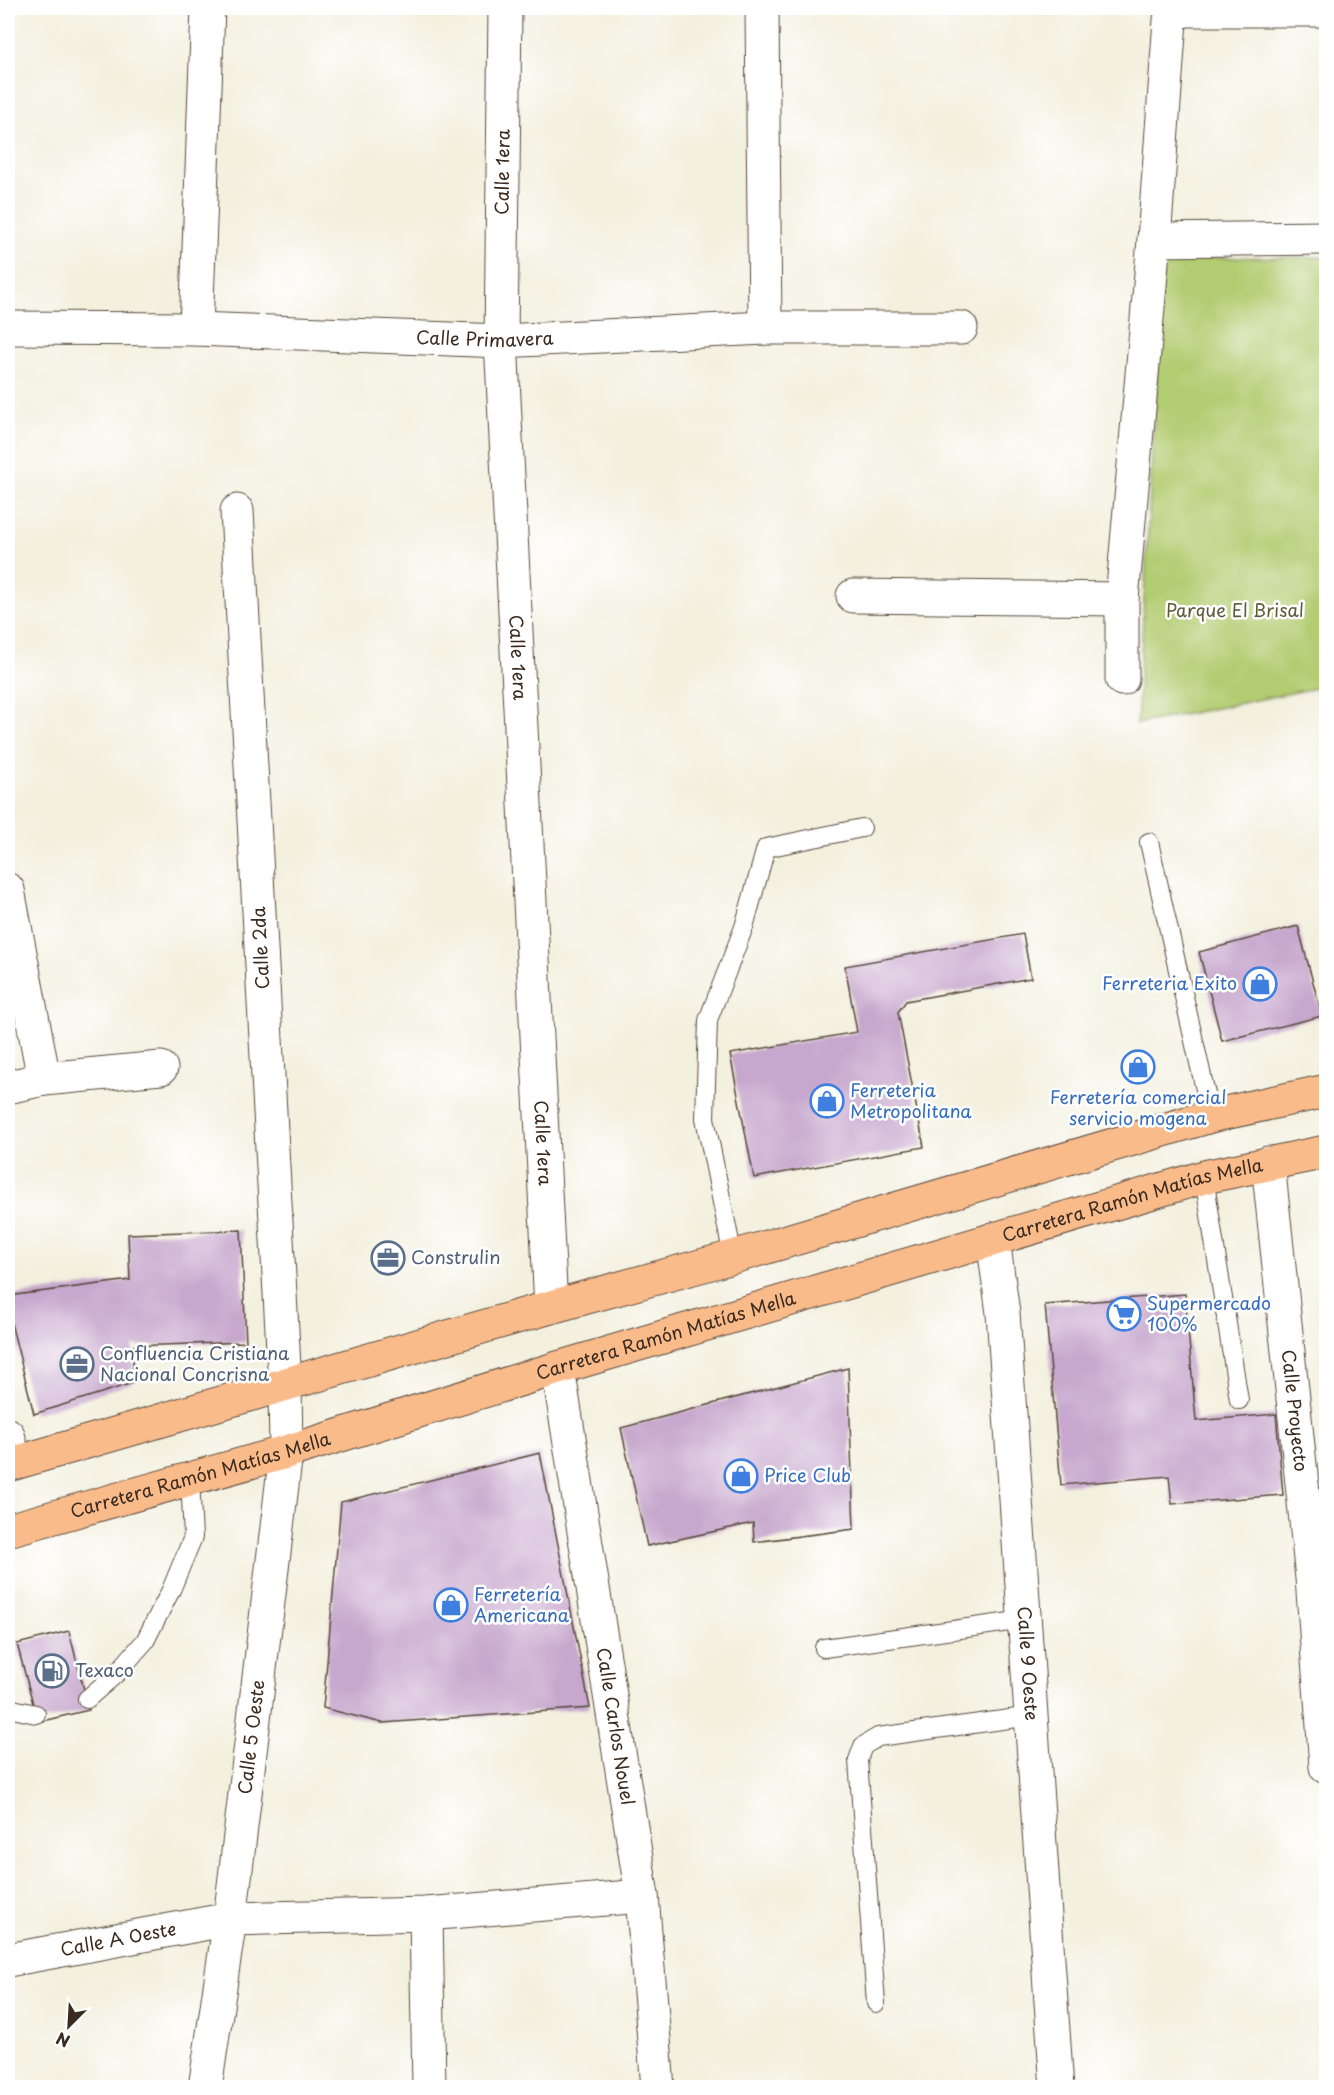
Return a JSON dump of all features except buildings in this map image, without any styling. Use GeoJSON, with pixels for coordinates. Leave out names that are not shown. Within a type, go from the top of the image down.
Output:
{"type":"FeatureCollection","features":[{"type":"Feature","properties":{"kind":"main road"},"geometry":{"type":"LineString","coordinates":[[10,1454],[285,1385],[550,1307],[733,1257],[1211,1116],[1326,1091]]}},
{"type":"Feature","properties":{"kind":"main road","name":"Carretera Ramón Matías Mella"},"geometry":{"type":"LineString","coordinates":[[8,1530],[286,1452],[558,1368],[1204,1177],[1326,1152]]}},
{"type":"Feature","properties":{"kind":"street"},"geometry":{"type":"LineString","coordinates":[[196,329],[208,8]]}},
{"type":"Feature","properties":{"kind":"street","name":"Calle 1era"},"geometry":{"type":"LineString","coordinates":[[505,8],[501,341],[550,1307]]}},
{"type":"Feature","properties":{"kind":"street"},"geometry":{"type":"LineString","coordinates":[[762,8],[765,328]]}},
{"type":"Feature","properties":{"kind":"street"},"geometry":{"type":"LineString","coordinates":[[1122,678],[1122,599],[1154,240],[1170,20],[1176,13],[1186,10],[1326,10]]}},
{"type":"Feature","properties":{"kind":"street"},"geometry":{"type":"LineString","coordinates":[[1154,240],[1326,238]]}},
{"type":"Feature","properties":{"kind":"street","name":"Calle Primavera"},"geometry":{"type":"LineString","coordinates":[[8,328],[196,329],[501,341],[765,328],[961,328]]}},
{"type":"Feature","properties":{"kind":"street","name":"Calle 2da"},"geometry":{"type":"LineString","coordinates":[[237,511],[285,1385]]}},
{"type":"Feature","properties":{"kind":"street"},"geometry":{"type":"LineString","coordinates":[[853,596],[1122,599]]}},
{"type":"Feature","properties":{"kind":"street"},"geometry":{"type":"LineString","coordinates":[[8,890],[44,1079]]}},
{"type":"Feature","properties":{"kind":"street"},"geometry":{"type":"LineString","coordinates":[[8,1087],[44,1079],[161,1068]]}},
{"type":"Feature","properties":{"kind":"street","name":"Calle Proyecto"},"geometry":{"type":"LineString","coordinates":[[1268,1163],[1312,1578],[1326,1767]]}},
{"type":"Feature","properties":{"kind":"street","name":"Calle 9 Oeste"},"geometry":{"type":"LineString","coordinates":[[993,1239],[1003,1313],[1057,2088]]}},
{"type":"Feature","properties":{"kind":"street","name":"Calle Carlos Nouel"},"geometry":{"type":"LineString","coordinates":[[558,1368],[642,1896],[658,2088]]}},
{"type":"Feature","properties":{"kind":"street","name":"Calle 5 Oeste"},"geometry":{"type":"LineString","coordinates":[[205,2088],[230,1918],[286,1452],[285,1385]]}},
{"type":"Feature","properties":{"kind":"street","name":"Calle A Oeste"},"geometry":{"type":"LineString","coordinates":[[8,1960],[230,1918],[426,1914],[642,1896]]}},
{"type":"Feature","properties":{"kind":"street"},"geometry":{"type":"LineString","coordinates":[[426,1914],[429,2088]]}},
{"type":"Feature","properties":{"kind":"lane"},"geometry":{"type":"LineString","coordinates":[[733,1257],[705,1118],[708,1020],[744,927],[766,848],[862,828]]}},
{"type":"Feature","properties":{"kind":"lane"},"geometry":{"type":"LineString","coordinates":[[1149,842],[1211,1116]]}},
{"type":"Feature","properties":{"kind":"lane"},"geometry":{"type":"LineString","coordinates":[[1204,1177],[1239,1400]]}},
{"type":"Feature","properties":{"kind":"lane"},"geometry":{"type":"LineString","coordinates":[[87,1699],[118,1672],[145,1641],[171,1590],[193,1537],[190,1479]]}},
{"type":"Feature","properties":{"kind":"lane"},"geometry":{"type":"LineString","coordinates":[[824,1648],[1025,1620]]}},
{"type":"Feature","properties":{"kind":"lane"},"geometry":{"type":"LineString","coordinates":[[8,1708],[36,1714]]}},
{"type":"Feature","properties":{"kind":"lane"},"geometry":{"type":"LineString","coordinates":[[876,2003],[858,1760],[863,1746],[878,1737],[1031,1716]]}},
{"type":"Feature","properties":{"kind":"green space","name":"Parque El Brisal"},"geometry":{"type":"Polygon","coordinates":[[[1326,257],[1326,686],[1137,724],[1163,258],[1326,257]]]}},
{"type":"Feature","properties":{"kind":"place","name":"Ferreteria Exito"},"geometry":{"type":"Point","coordinates":[1260,984]}},
{"type":"Feature","properties":{"kind":"place","name":"Ferretería comercial servicio mogena"},"geometry":{"type":"Point","coordinates":[1138,1067]}},
{"type":"Feature","properties":{"kind":"place","name":"Ferreteria Metropolitana"},"geometry":{"type":"Point","coordinates":[827,1101]}},
{"type":"Feature","properties":{"kind":"place","name":"Construlin"},"geometry":{"type":"Point","coordinates":[388,1258]}},
{"type":"Feature","properties":{"kind":"place","name":"Supermercado 100%"},"geometry":{"type":"Point","coordinates":[1124,1314]}},
{"type":"Feature","properties":{"kind":"place","name":"Confluencia Cristiana Nacional Concrisna"},"geometry":{"type":"Point","coordinates":[77,1364]}},
{"type":"Feature","properties":{"kind":"place","name":"Price Club"},"geometry":{"type":"Point","coordinates":[741,1476]}},
{"type":"Feature","properties":{"kind":"place","name":"Ferretería Americana"},"geometry":{"type":"Point","coordinates":[451,1605]}},
{"type":"Feature","properties":{"kind":"place","name":"Texaco"},"geometry":{"type":"Point","coordinates":[52,1671]}}]}
